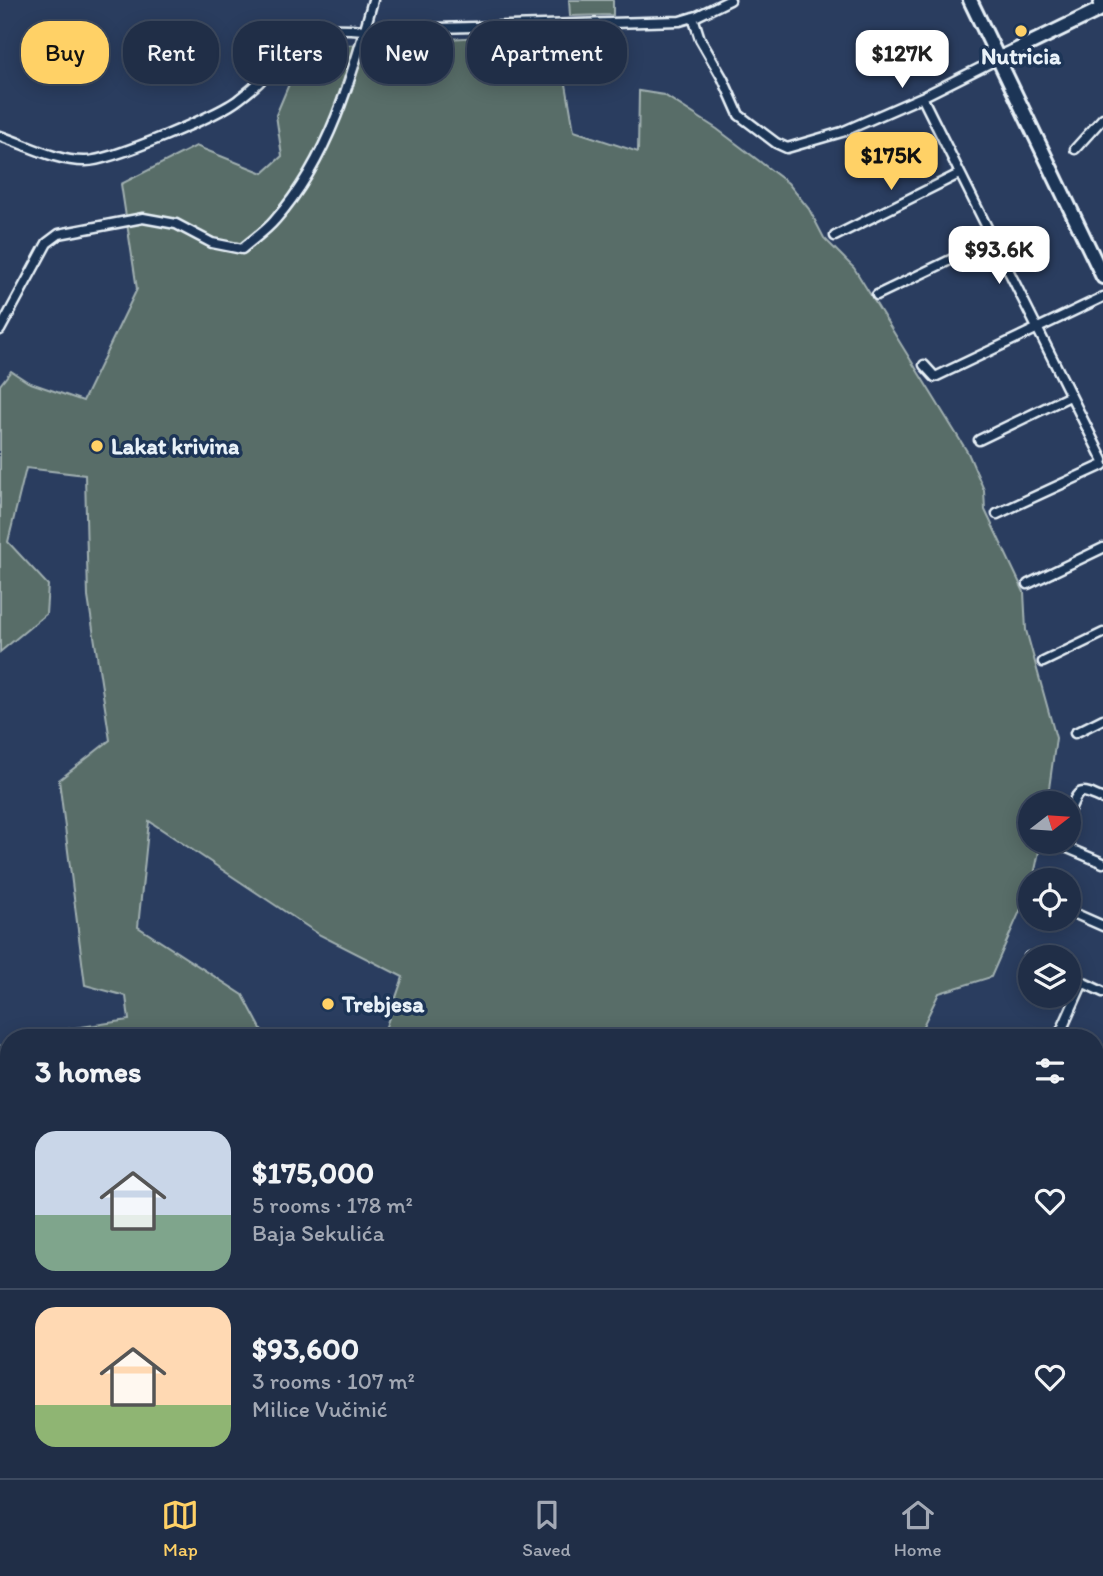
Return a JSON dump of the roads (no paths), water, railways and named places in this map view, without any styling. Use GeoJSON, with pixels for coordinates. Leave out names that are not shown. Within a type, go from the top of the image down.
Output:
{"type":"FeatureCollection","features":[{"type":"Feature","properties":{"kind":"street"},"geometry":{"type":"LineString","coordinates":[[367,21],[373,0]]}},
{"type":"Feature","properties":{"kind":"street"},"geometry":{"type":"LineString","coordinates":[[453,28],[680,21],[693,18],[730,0]]}},
{"type":"Feature","properties":{"kind":"street"},"geometry":{"type":"LineString","coordinates":[[970,0],[1103,277]]}},
{"type":"Feature","properties":{"kind":"street"},"geometry":{"type":"LineString","coordinates":[[693,18],[700,39],[739,114],[787,148],[842,132],[922,97],[1101,7]]}},
{"type":"Feature","properties":{"kind":"street"},"geometry":{"type":"LineString","coordinates":[[0,136],[57,156],[87,162],[131,149],[236,102],[262,79],[292,41],[309,33],[333,28],[361,30]]}},
{"type":"Feature","properties":{"kind":"street"},"geometry":{"type":"LineString","coordinates":[[0,330],[47,243],[59,234],[144,218],[176,224],[212,243],[242,248],[274,221],[318,159],[350,80],[361,43]]}},
{"type":"Feature","properties":{"kind":"street"},"geometry":{"type":"LineString","coordinates":[[922,97],[1103,462],[997,514]]}},
{"type":"Feature","properties":{"kind":"street"},"geometry":{"type":"LineString","coordinates":[[1075,149],[1103,118]]}},
{"type":"Feature","properties":{"kind":"street"},"geometry":{"type":"LineString","coordinates":[[835,236],[959,174]]}},
{"type":"Feature","properties":{"kind":"street"},"geometry":{"type":"LineString","coordinates":[[877,295],[992,240]]}},
{"type":"Feature","properties":{"kind":"street"},"geometry":{"type":"LineString","coordinates":[[924,365],[935,377],[1103,297]]}},
{"type":"Feature","properties":{"kind":"street"},"geometry":{"type":"LineString","coordinates":[[979,440],[1070,396]]}},
{"type":"Feature","properties":{"kind":"street"},"geometry":{"type":"LineString","coordinates":[[1028,584],[1103,548]]}},
{"type":"Feature","properties":{"kind":"street"},"geometry":{"type":"LineString","coordinates":[[1043,662],[1103,633]]}},
{"type":"Feature","properties":{"kind":"street"},"geometry":{"type":"LineString","coordinates":[[1075,733],[1103,719]]}},
{"type":"Feature","properties":{"kind":"street"},"geometry":{"type":"LineString","coordinates":[[1080,791],[1085,790],[1103,799]]}},
{"type":"Feature","properties":{"kind":"street"},"geometry":{"type":"LineString","coordinates":[[1082,853],[1103,863]]}},
{"type":"Feature","properties":{"kind":"street"},"geometry":{"type":"LineString","coordinates":[[1081,916],[1103,926]]}},
{"type":"Feature","properties":{"kind":"street"},"geometry":{"type":"LineString","coordinates":[[1062,1029],[1083,982],[1103,992]]}},
{"type":"Feature","properties":{"kind":"place","name":"Nutricia"},"geometry":{"type":"Point","coordinates":[1021,31]}},
{"type":"Feature","properties":{"kind":"place","name":"Lakat krivina"},"geometry":{"type":"Point","coordinates":[97,446]}},
{"type":"Feature","properties":{"kind":"place","name":"Trebjesa"},"geometry":{"type":"Point","coordinates":[328,1004]}}]}
